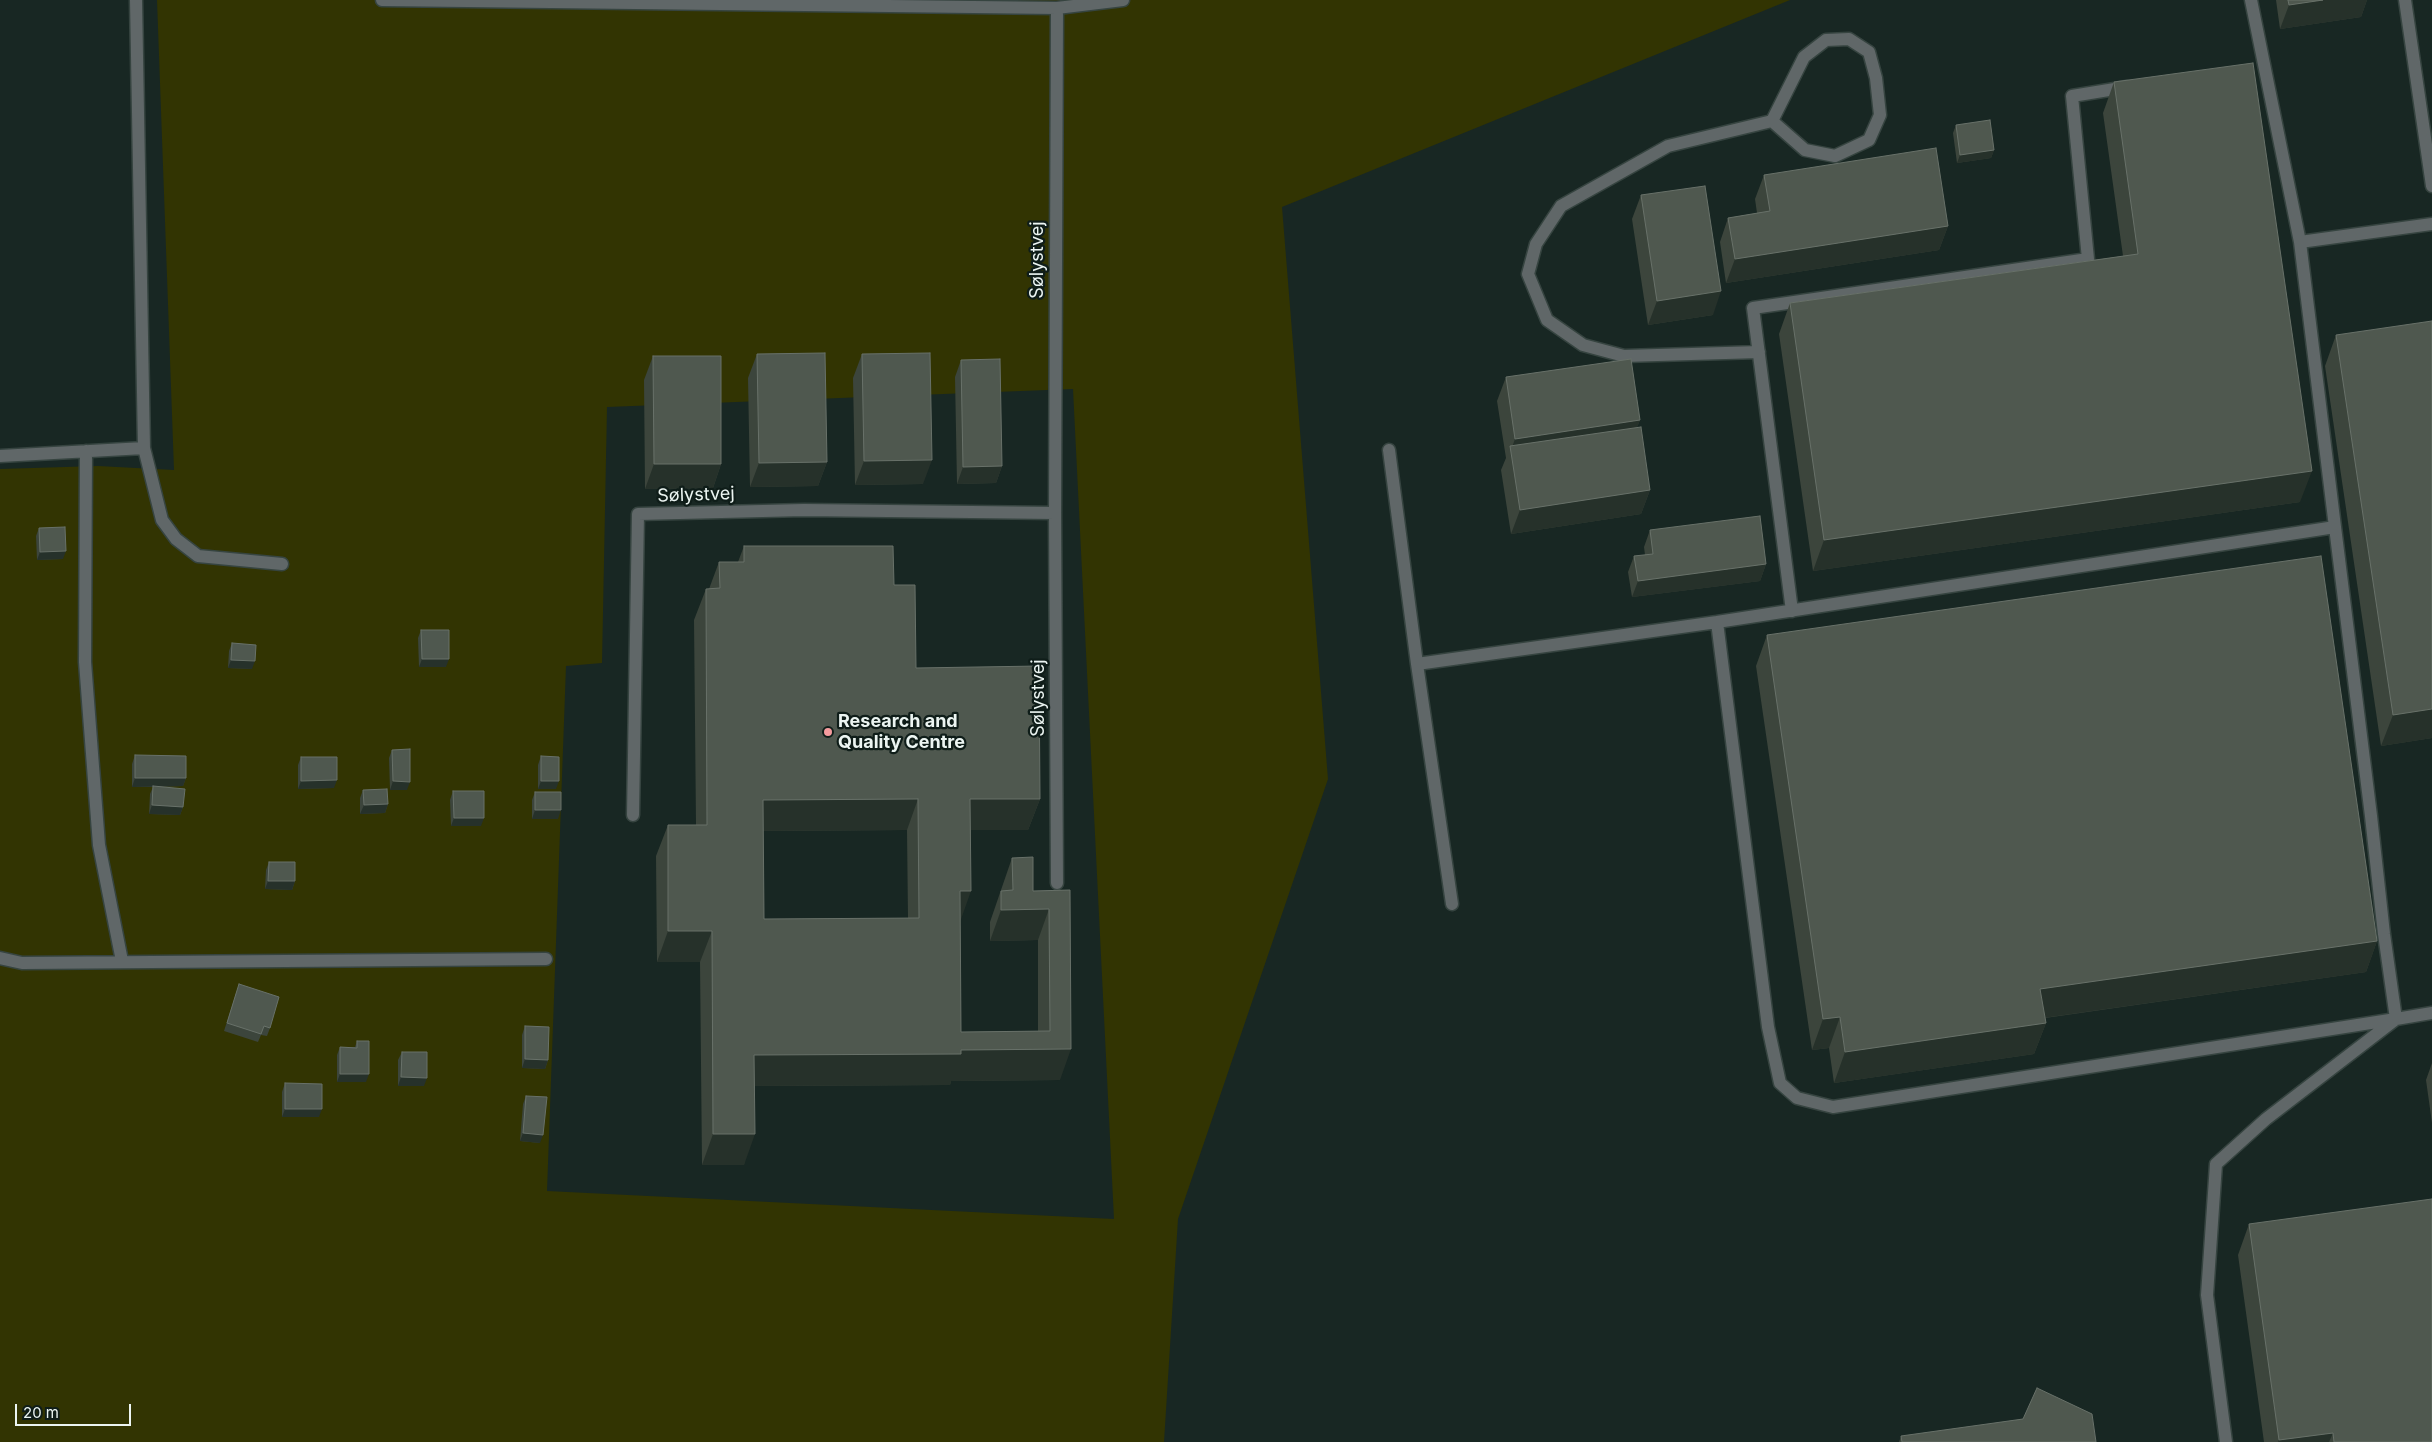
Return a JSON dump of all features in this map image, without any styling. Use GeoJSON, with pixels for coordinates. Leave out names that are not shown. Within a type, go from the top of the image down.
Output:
{"type":"FeatureCollection","features":[{"type":"Feature","properties":{"kind":"street"},"geometry":{"type":"LineString","coordinates":[[136,0],[144,448],[162,520],[176,539],[198,556],[282,564]]}},
{"type":"Feature","properties":{"kind":"street"},"geometry":{"type":"LineString","coordinates":[[382,0],[1057,8],[1123,0]]}},
{"type":"Feature","properties":{"kind":"street"},"geometry":{"type":"LineString","coordinates":[[2251,0],[2260,67],[2300,242],[2396,1020]]}},
{"type":"Feature","properties":{"kind":"street"},"geometry":{"type":"LineString","coordinates":[[2405,0],[2432,186]]}},
{"type":"Feature","properties":{"kind":"street","name":"Sølystvej"},"geometry":{"type":"LineString","coordinates":[[1057,8],[1055,512],[1057,883]]}},
{"type":"Feature","properties":{"kind":"street"},"geometry":{"type":"LineString","coordinates":[[1759,352],[1624,356],[1583,345],[1547,320],[1528,274],[1536,244],[1562,206],[1668,146],[1772,121],[1804,57],[1826,40],[1850,39],[1869,52],[1876,78],[1880,115],[1869,140],[1835,156],[1805,150],[1772,121]]}},
{"type":"Feature","properties":{"kind":"street"},"geometry":{"type":"LineString","coordinates":[[1792,611],[1753,308],[2088,258],[2072,96],[2139,86]]}},
{"type":"Feature","properties":{"kind":"street"},"geometry":{"type":"LineString","coordinates":[[2300,242],[2432,224]]}},
{"type":"Feature","properties":{"kind":"street"},"geometry":{"type":"LineString","coordinates":[[0,456],[144,448]]}},
{"type":"Feature","properties":{"kind":"street"},"geometry":{"type":"LineString","coordinates":[[1389,450],[1417,664],[1452,904]]}},
{"type":"Feature","properties":{"kind":"street"},"geometry":{"type":"LineString","coordinates":[[86,452],[85,662],[99,845],[122,961]]}},
{"type":"Feature","properties":{"kind":"street","name":"Sølystvej"},"geometry":{"type":"LineString","coordinates":[[633,815],[638,514],[804,510],[1055,512]]}},
{"type":"Feature","properties":{"kind":"street"},"geometry":{"type":"LineString","coordinates":[[1417,664],[1792,611],[2335,527]]}},
{"type":"Feature","properties":{"kind":"street"},"geometry":{"type":"LineString","coordinates":[[1717,622],[1768,1027],[1780,1083],[1797,1098],[1833,1107],[2432,1013]]}},
{"type":"Feature","properties":{"kind":"street"},"geometry":{"type":"LineString","coordinates":[[0,958],[22,963],[546,958]]}},
{"type":"Feature","properties":{"kind":"street"},"geometry":{"type":"LineString","coordinates":[[2226,1442],[2207,1295],[2216,1164],[2266,1119],[2396,1020]]}},
{"type":"Feature","properties":{"kind":"shaded area"},"geometry":{"type":"Polygon","coordinates":[[[157,0],[1790,0],[1282,207],[1328,779],[1178,1219],[1164,1442],[0,1442],[0,469],[98,466],[174,470],[157,0]],[[1073,389],[607,407],[602,663],[566,666],[547,1191],[1114,1219],[1073,389]]]}},
{"type":"Feature","properties":{"kind":"building"},"geometry":{"type":"Polygon","coordinates":[[[2288,0],[2323,0],[2289,5],[2288,0]]]}},
{"type":"Feature","properties":{"kind":"building"},"geometry":{"type":"Polygon","coordinates":[[[2253,63],[2312,471],[1824,540],[1790,303],[2138,254],[2114,82],[2253,63]]]}},
{"type":"Feature","properties":{"kind":"building"},"geometry":{"type":"Polygon","coordinates":[[[1990,120],[1994,150],[1960,155],[1956,125],[1990,120]]]}},
{"type":"Feature","properties":{"kind":"building"},"geometry":{"type":"Polygon","coordinates":[[[1936,148],[1948,226],[1735,259],[1728,218],[1770,211],[1764,175],[1936,148]]]}},
{"type":"Feature","properties":{"kind":"building"},"geometry":{"type":"Polygon","coordinates":[[[1705,186],[1721,291],[1657,301],[1641,195],[1705,186]]]}},
{"type":"Feature","properties":{"kind":"building"},"geometry":{"type":"Polygon","coordinates":[[[2432,321],[2432,709],[2393,715],[2336,335],[2432,321]]]}},
{"type":"Feature","properties":{"kind":"building"},"geometry":{"type":"Polygon","coordinates":[[[825,353],[827,462],[759,463],[757,354],[825,353]]]}},
{"type":"Feature","properties":{"kind":"building"},"geometry":{"type":"Polygon","coordinates":[[[930,353],[932,460],[864,461],[862,354],[930,353]]]}},
{"type":"Feature","properties":{"kind":"building"},"geometry":{"type":"Polygon","coordinates":[[[653,356],[721,356],[721,464],[654,464],[653,356]]]}},
{"type":"Feature","properties":{"kind":"building"},"geometry":{"type":"Polygon","coordinates":[[[1000,359],[1002,466],[963,467],[961,360],[1000,359]]]}},
{"type":"Feature","properties":{"kind":"building"},"geometry":{"type":"Polygon","coordinates":[[[1631,359],[1640,420],[1515,439],[1506,377],[1631,359]]]}},
{"type":"Feature","properties":{"kind":"building"},"geometry":{"type":"Polygon","coordinates":[[[1641,427],[1650,490],[1520,510],[1510,446],[1641,427]]]}},
{"type":"Feature","properties":{"kind":"building"},"geometry":{"type":"Polygon","coordinates":[[[1760,516],[1766,564],[1638,581],[1634,556],[1653,554],[1650,530],[1760,516]]]}},
{"type":"Feature","properties":{"kind":"building"},"geometry":{"type":"Polygon","coordinates":[[[65,527],[66,551],[40,552],[39,528],[65,527]]]}},
{"type":"Feature","properties":{"kind":"building"},"geometry":{"type":"Polygon","coordinates":[[[744,546],[893,546],[894,585],[915,585],[916,668],[1039,666],[1040,799],[970,799],[971,891],[960,891],[961,1032],[1050,1031],[1049,909],[1001,910],[1001,891],[1013,890],[1012,858],[1033,857],[1033,891],[1070,890],[1071,1049],[961,1050],[961,1054],[754,1055],[755,1134],[713,1134],[712,931],[668,931],[668,825],[707,825],[706,589],[720,588],[719,562],[744,562],[744,546]],[[918,799],[763,800],[764,919],[919,918],[918,799]]]}},
{"type":"Feature","properties":{"kind":"building"},"geometry":{"type":"Polygon","coordinates":[[[2321,556],[2377,941],[2040,989],[2046,1023],[1845,1052],[1840,1017],[1823,1019],[1767,635],[2321,556]]]}},
{"type":"Feature","properties":{"kind":"building"},"geometry":{"type":"Polygon","coordinates":[[[421,630],[449,630],[449,659],[422,659],[421,630]]]}},
{"type":"Feature","properties":{"kind":"building"},"geometry":{"type":"Polygon","coordinates":[[[232,643],[256,645],[255,661],[231,660],[232,643]]]}},
{"type":"Feature","properties":{"kind":"building"},"geometry":{"type":"Polygon","coordinates":[[[410,749],[410,782],[393,781],[392,750],[410,749]]]}},
{"type":"Feature","properties":{"kind":"building"},"geometry":{"type":"Polygon","coordinates":[[[135,755],[186,756],[186,778],[135,778],[135,755]]]}},
{"type":"Feature","properties":{"kind":"building"},"geometry":{"type":"Polygon","coordinates":[[[541,756],[559,757],[559,781],[541,781],[541,756]]]}},
{"type":"Feature","properties":{"kind":"building"},"geometry":{"type":"Polygon","coordinates":[[[301,757],[337,757],[337,780],[301,781],[301,757]]]}},
{"type":"Feature","properties":{"kind":"building"},"geometry":{"type":"Polygon","coordinates":[[[153,786],[185,789],[183,807],[152,805],[153,786]]]}},
{"type":"Feature","properties":{"kind":"building"},"geometry":{"type":"Polygon","coordinates":[[[387,789],[388,804],[364,805],[363,790],[387,789]]]}},
{"type":"Feature","properties":{"kind":"building"},"geometry":{"type":"Polygon","coordinates":[[[453,791],[484,791],[484,818],[454,818],[453,791]]]}},
{"type":"Feature","properties":{"kind":"building"},"geometry":{"type":"Polygon","coordinates":[[[535,792],[561,792],[561,810],[535,810],[535,792]]]}},
{"type":"Feature","properties":{"kind":"building"},"geometry":{"type":"Polygon","coordinates":[[[269,862],[295,862],[295,881],[268,881],[269,862]]]}},
{"type":"Feature","properties":{"kind":"building"},"geometry":{"type":"Polygon","coordinates":[[[239,984],[279,997],[270,1028],[264,1026],[261,1034],[227,1023],[239,984]]]}},
{"type":"Feature","properties":{"kind":"building"},"geometry":{"type":"Polygon","coordinates":[[[525,1026],[549,1027],[548,1060],[525,1059],[525,1026]]]}},
{"type":"Feature","properties":{"kind":"building"},"geometry":{"type":"Polygon","coordinates":[[[357,1041],[369,1041],[369,1074],[340,1074],[340,1047],[357,1048],[357,1041]]]}},
{"type":"Feature","properties":{"kind":"building"},"geometry":{"type":"Polygon","coordinates":[[[402,1052],[427,1052],[427,1078],[401,1077],[402,1052]]]}},
{"type":"Feature","properties":{"kind":"building"},"geometry":{"type":"Polygon","coordinates":[[[285,1083],[322,1084],[322,1109],[285,1109],[285,1083]]]}},
{"type":"Feature","properties":{"kind":"building"},"geometry":{"type":"Polygon","coordinates":[[[526,1096],[547,1097],[543,1135],[523,1133],[526,1096]]]}},
{"type":"Feature","properties":{"kind":"building"},"geometry":{"type":"Polygon","coordinates":[[[2432,1199],[2432,1442],[2334,1442],[2333,1433],[2279,1440],[2249,1224],[2432,1199]]]}},
{"type":"Feature","properties":{"kind":"building"},"geometry":{"type":"Polygon","coordinates":[[[2037,1388],[2092,1414],[2096,1442],[1902,1442],[1901,1436],[2023,1419],[2037,1388]]]}},
{"type":"Feature","properties":{"kind":"place","name":"Research and Quality Centre"},"geometry":{"type":"Point","coordinates":[828,732]}}]}
